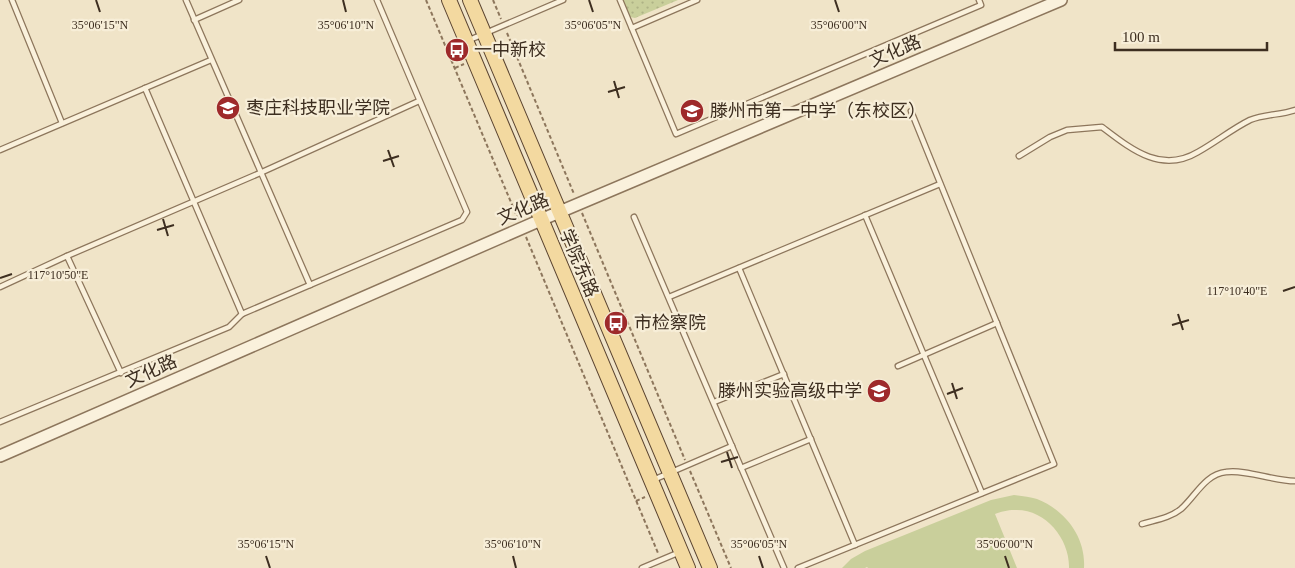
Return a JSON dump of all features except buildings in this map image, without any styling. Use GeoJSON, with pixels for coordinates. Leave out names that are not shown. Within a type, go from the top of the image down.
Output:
{"type":"FeatureCollection","features":[{"type":"Feature","properties":{"kind":"main road","name":"学院东路"},"geometry":{"type":"LineString","coordinates":[[448,0],[688,568]]}},
{"type":"Feature","properties":{"kind":"main road","name":"学院东路"},"geometry":{"type":"LineString","coordinates":[[470,0],[710,568]]}},
{"type":"Feature","properties":{"kind":"street","name":"文化路"},"geometry":{"type":"LineString","coordinates":[[0,456],[522,228],[1061,0]]}},
{"type":"Feature","properties":{"kind":"lane"},"geometry":{"type":"LineString","coordinates":[[12,0],[62,123]]}},
{"type":"Feature","properties":{"kind":"lane"},"geometry":{"type":"LineString","coordinates":[[186,0],[310,285]]}},
{"type":"Feature","properties":{"kind":"lane"},"geometry":{"type":"LineString","coordinates":[[194,20],[239,0]]}},
{"type":"Feature","properties":{"kind":"lane"},"geometry":{"type":"LineString","coordinates":[[0,422],[229,327],[242,314],[462,220],[467,212],[377,0]]}},
{"type":"Feature","properties":{"kind":"lane"},"geometry":{"type":"LineString","coordinates":[[466,41],[563,0]]}},
{"type":"Feature","properties":{"kind":"lane"},"geometry":{"type":"LineString","coordinates":[[620,0],[676,134],[981,5],[979,0]]}},
{"type":"Feature","properties":{"kind":"lane"},"geometry":{"type":"LineString","coordinates":[[632,28],[697,0]]}},
{"type":"Feature","properties":{"kind":"lane"},"geometry":{"type":"LineString","coordinates":[[0,150],[211,60]]}},
{"type":"Feature","properties":{"kind":"lane"},"geometry":{"type":"LineString","coordinates":[[144,88],[242,314]]}},
{"type":"Feature","properties":{"kind":"lane"},"geometry":{"type":"LineString","coordinates":[[0,286],[420,101]]}},
{"type":"Feature","properties":{"kind":"lane"},"geometry":{"type":"LineString","coordinates":[[1020,156],[1050,137],[1067,130],[1102,127],[1138,153],[1162,161],[1181,160],[1252,120],[1295,110]]}},
{"type":"Feature","properties":{"kind":"lane"},"geometry":{"type":"LineString","coordinates":[[798,568],[1054,464],[911,111]]}},
{"type":"Feature","properties":{"kind":"lane"},"geometry":{"type":"LineString","coordinates":[[668,297],[940,184]]}},
{"type":"Feature","properties":{"kind":"lane"},"geometry":{"type":"LineString","coordinates":[[866,215],[982,493]]}},
{"type":"Feature","properties":{"kind":"lane"},"geometry":{"type":"LineString","coordinates":[[634,217],[784,568]]}},
{"type":"Feature","properties":{"kind":"lane"},"geometry":{"type":"LineString","coordinates":[[68,256],[121,372]]}},
{"type":"Feature","properties":{"kind":"lane"},"geometry":{"type":"LineString","coordinates":[[739,268],[855,545]]}},
{"type":"Feature","properties":{"kind":"lane"},"geometry":{"type":"LineString","coordinates":[[898,366],[996,323]]}},
{"type":"Feature","properties":{"kind":"lane"},"geometry":{"type":"LineString","coordinates":[[714,402],[784,374]]}},
{"type":"Feature","properties":{"kind":"lane"},"geometry":{"type":"LineString","coordinates":[[741,468],[811,439]]}},
{"type":"Feature","properties":{"kind":"lane"},"geometry":{"type":"LineString","coordinates":[[651,481],[732,446]]}},
{"type":"Feature","properties":{"kind":"lane"},"geometry":{"type":"LineString","coordinates":[[1142,524],[1168,517],[1181,509],[1213,477],[1225,472],[1295,481]]}},
{"type":"Feature","properties":{"kind":"lane"},"geometry":{"type":"LineString","coordinates":[[642,568],[681,551]]}},
{"type":"Feature","properties":{"kind":"path"},"geometry":{"type":"LineString","coordinates":[[426,0],[661,560]]}},
{"type":"Feature","properties":{"kind":"path"},"geometry":{"type":"LineString","coordinates":[[493,0],[731,568]]}},
{"type":"Feature","properties":{"kind":"green space"},"geometry":{"type":"Polygon","coordinates":[[[623,0],[678,0],[635,18],[630,17],[623,0]]]}},
{"type":"Feature","properties":{"kind":"green space"},"geometry":{"type":"Polygon","coordinates":[[[1014,495],[1037,499],[1065,517],[1077,535],[1084,557],[1084,568],[1069,568],[1065,546],[1054,527],[1036,514],[1014,510],[995,514],[1017,568],[842,568],[851,559],[865,551],[991,500],[1014,495]]]}},
{"type":"Feature","properties":{"kind":"place","name":"一中新校"},"geometry":{"type":"Point","coordinates":[457,50]}},
{"type":"Feature","properties":{"kind":"place","name":"枣庄科技职业学院"},"geometry":{"type":"Point","coordinates":[228,108]}},
{"type":"Feature","properties":{"kind":"place","name":"滕州市第一中学（东校区）"},"geometry":{"type":"Point","coordinates":[692,111]}},
{"type":"Feature","properties":{"kind":"place","name":"市检察院"},"geometry":{"type":"Point","coordinates":[616,323]}},
{"type":"Feature","properties":{"kind":"place","name":"滕州实验高级中学"},"geometry":{"type":"Point","coordinates":[879,391]}}]}
